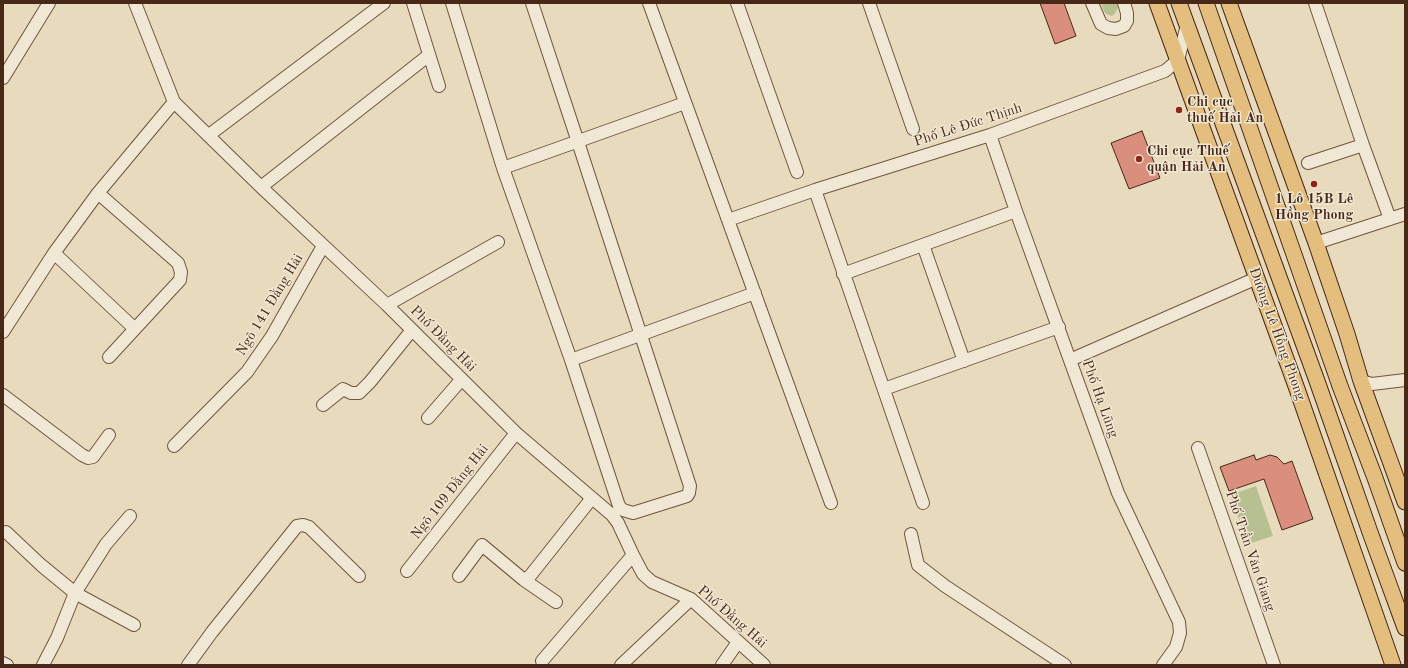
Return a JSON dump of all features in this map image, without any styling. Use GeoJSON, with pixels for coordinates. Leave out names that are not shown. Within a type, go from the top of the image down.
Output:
{"type":"FeatureCollection","features":[{"type":"Feature","properties":{"kind":"main road","name":"Đường Lê Hồng Phong"},"geometry":{"type":"LineString","coordinates":[[1157,3],[1300,398],[1393,665]]}},
{"type":"Feature","properties":{"kind":"main road","name":"Đường Lê Hồng Phong"},"geometry":{"type":"LineString","coordinates":[[1179,3],[1321,392],[1405,628]]}},
{"type":"Feature","properties":{"kind":"main road"},"geometry":{"type":"LineString","coordinates":[[1206,3],[1340,386],[1405,563]]}},
{"type":"Feature","properties":{"kind":"main road"},"geometry":{"type":"LineString","coordinates":[[1229,3],[1316,243],[1347,334],[1361,381],[1405,502]]}},
{"type":"Feature","properties":{"kind":"main road"},"geometry":{"type":"LineString","coordinates":[[1300,398],[1361,381]]}},
{"type":"Feature","properties":{"kind":"street"},"geometry":{"type":"LineString","coordinates":[[3,78],[49,3]]}},
{"type":"Feature","properties":{"kind":"street","name":"Phố Đằng Hải"},"geometry":{"type":"LineString","coordinates":[[135,3],[174,102],[261,187],[387,305],[461,380],[516,432],[612,515],[618,523],[643,574],[652,582],[691,599],[764,665]]}},
{"type":"Feature","properties":{"kind":"street"},"geometry":{"type":"LineString","coordinates":[[209,136],[384,3]]}},
{"type":"Feature","properties":{"kind":"street"},"geometry":{"type":"LineString","coordinates":[[413,3],[439,86]]}},
{"type":"Feature","properties":{"kind":"street"},"geometry":{"type":"LineString","coordinates":[[452,3],[503,168],[571,360],[619,506],[623,510],[633,513],[687,496],[690,486],[532,3]]}},
{"type":"Feature","properties":{"kind":"street"},"geometry":{"type":"LineString","coordinates":[[649,3],[832,503]]}},
{"type":"Feature","properties":{"kind":"street"},"geometry":{"type":"LineString","coordinates":[[737,3],[797,172]]}},
{"type":"Feature","properties":{"kind":"street"},"geometry":{"type":"LineString","coordinates":[[869,3],[914,129]]}},
{"type":"Feature","properties":{"kind":"street"},"geometry":{"type":"LineString","coordinates":[[1092,3],[1100,24],[1108,28],[1116,29],[1124,26],[1127,21],[1127,13],[1124,3]]}},
{"type":"Feature","properties":{"kind":"street"},"geometry":{"type":"LineString","coordinates":[[1315,3],[1363,145],[1390,219]]}},
{"type":"Feature","properties":{"kind":"street"},"geometry":{"type":"LineString","coordinates":[[1178,60],[1188,25]]}},
{"type":"Feature","properties":{"kind":"street"},"geometry":{"type":"LineString","coordinates":[[261,187],[429,55]]}},
{"type":"Feature","properties":{"kind":"street","name":"Phố Lê Đức Thịnh"},"geometry":{"type":"LineString","coordinates":[[728,220],[815,190],[990,135],[1165,71],[1178,60]]}},
{"type":"Feature","properties":{"kind":"street"},"geometry":{"type":"LineString","coordinates":[[3,332],[54,252],[98,193],[174,102]]}},
{"type":"Feature","properties":{"kind":"street"},"geometry":{"type":"LineString","coordinates":[[503,168],[686,103]]}},
{"type":"Feature","properties":{"kind":"street","name":"Phố Hạ Lũng"},"geometry":{"type":"LineString","coordinates":[[990,135],[1118,493],[1179,622],[1180,633],[1176,647],[1163,665]]}},
{"type":"Feature","properties":{"kind":"street"},"geometry":{"type":"LineString","coordinates":[[1308,163],[1363,145]]}},
{"type":"Feature","properties":{"kind":"street"},"geometry":{"type":"LineString","coordinates":[[815,190],[924,503]]}},
{"type":"Feature","properties":{"kind":"street"},"geometry":{"type":"LineString","coordinates":[[98,193],[178,263],[181,272],[180,280],[109,357]]}},
{"type":"Feature","properties":{"kind":"street"},"geometry":{"type":"LineString","coordinates":[[843,274],[1016,211]]}},
{"type":"Feature","properties":{"kind":"street"},"geometry":{"type":"LineString","coordinates":[[1316,243],[1405,214]]}},
{"type":"Feature","properties":{"kind":"street"},"geometry":{"type":"LineString","coordinates":[[387,305],[498,242]]}},
{"type":"Feature","properties":{"kind":"street"},"geometry":{"type":"LineString","coordinates":[[923,245],[964,361]]}},
{"type":"Feature","properties":{"kind":"street","name":"Ngõ 141 Đằng Hải"},"geometry":{"type":"LineString","coordinates":[[174,446],[247,372],[272,336],[323,246]]}},
{"type":"Feature","properties":{"kind":"street"},"geometry":{"type":"LineString","coordinates":[[54,252],[135,329]]}},
{"type":"Feature","properties":{"kind":"street"},"geometry":{"type":"LineString","coordinates":[[1070,360],[1257,278]]}},
{"type":"Feature","properties":{"kind":"street"},"geometry":{"type":"LineString","coordinates":[[571,360],[755,293]]}},
{"type":"Feature","properties":{"kind":"street"},"geometry":{"type":"LineString","coordinates":[[884,389],[1059,327]]}},
{"type":"Feature","properties":{"kind":"street"},"geometry":{"type":"LineString","coordinates":[[323,405],[343,389],[355,394],[359,393],[412,330]]}},
{"type":"Feature","properties":{"kind":"street"},"geometry":{"type":"LineString","coordinates":[[428,418],[461,380]]}},
{"type":"Feature","properties":{"kind":"street"},"geometry":{"type":"LineString","coordinates":[[1361,381],[1372,384],[1405,380]]}},
{"type":"Feature","properties":{"kind":"street"},"geometry":{"type":"LineString","coordinates":[[3,395],[88,458],[92,457],[109,435]]}},
{"type":"Feature","properties":{"kind":"street","name":"Ngõ 109 Đằng Hải"},"geometry":{"type":"LineString","coordinates":[[407,571],[516,432]]}},
{"type":"Feature","properties":{"kind":"street","name":"Phố Trần Văn Giang"},"geometry":{"type":"LineString","coordinates":[[1198,448],[1274,665]]}},
{"type":"Feature","properties":{"kind":"street"},"geometry":{"type":"LineString","coordinates":[[524,580],[530,576],[592,498]]}},
{"type":"Feature","properties":{"kind":"street"},"geometry":{"type":"LineString","coordinates":[[43,665],[57,638],[75,593],[106,544],[130,516]]}},
{"type":"Feature","properties":{"kind":"street"},"geometry":{"type":"LineString","coordinates":[[188,665],[217,626],[297,526],[303,525],[309,527],[359,576]]}},
{"type":"Feature","properties":{"kind":"street"},"geometry":{"type":"LineString","coordinates":[[6,532],[75,593],[134,625]]}},
{"type":"Feature","properties":{"kind":"street"},"geometry":{"type":"LineString","coordinates":[[911,534],[918,565],[945,586],[1065,665]]}},
{"type":"Feature","properties":{"kind":"street"},"geometry":{"type":"LineString","coordinates":[[458,576],[482,544],[524,580],[556,602]]}},
{"type":"Feature","properties":{"kind":"street"},"geometry":{"type":"LineString","coordinates":[[542,661],[633,555]]}},
{"type":"Feature","properties":{"kind":"street"},"geometry":{"type":"LineString","coordinates":[[621,665],[691,599]]}},
{"type":"Feature","properties":{"kind":"street"},"geometry":{"type":"LineString","coordinates":[[722,665],[738,642]]}},
{"type":"Feature","properties":{"kind":"street"},"geometry":{"type":"LineString","coordinates":[[3,663],[7,665]]}},
{"type":"Feature","properties":{"kind":"green space"},"geometry":{"type":"Polygon","coordinates":[[[1101,3],[1116,3],[1118,7],[1116,12],[1112,16],[1106,14],[1101,3]]]}},
{"type":"Feature","properties":{"kind":"green space"},"geometry":{"type":"Polygon","coordinates":[[[1256,486],[1273,536],[1248,544],[1230,495],[1256,486]]]}},
{"type":"Feature","properties":{"kind":"building"},"geometry":{"type":"Polygon","coordinates":[[[1040,3],[1064,3],[1076,36],[1055,44],[1040,3]]]}},
{"type":"Feature","properties":{"kind":"building"},"geometry":{"type":"Polygon","coordinates":[[[1142,131],[1160,178],[1129,189],[1111,143],[1142,131]]]}},
{"type":"Feature","properties":{"kind":"building"},"geometry":{"type":"Polygon","coordinates":[[[1254,455],[1256,460],[1270,455],[1277,457],[1284,464],[1292,461],[1313,519],[1282,530],[1264,479],[1229,491],[1220,467],[1254,455]]]}},
{"type":"Feature","properties":{"kind":"place","name":"Chi cục thuế Hải An"},"geometry":{"type":"Point","coordinates":[1179,110]}},
{"type":"Feature","properties":{"kind":"place","name":"Chi cục Thuế quận Hải An"},"geometry":{"type":"Point","coordinates":[1139,159]}},
{"type":"Feature","properties":{"kind":"place","name":"1 Lô 15B Lê Hồng Phong"},"geometry":{"type":"Point","coordinates":[1314,184]}}]}
